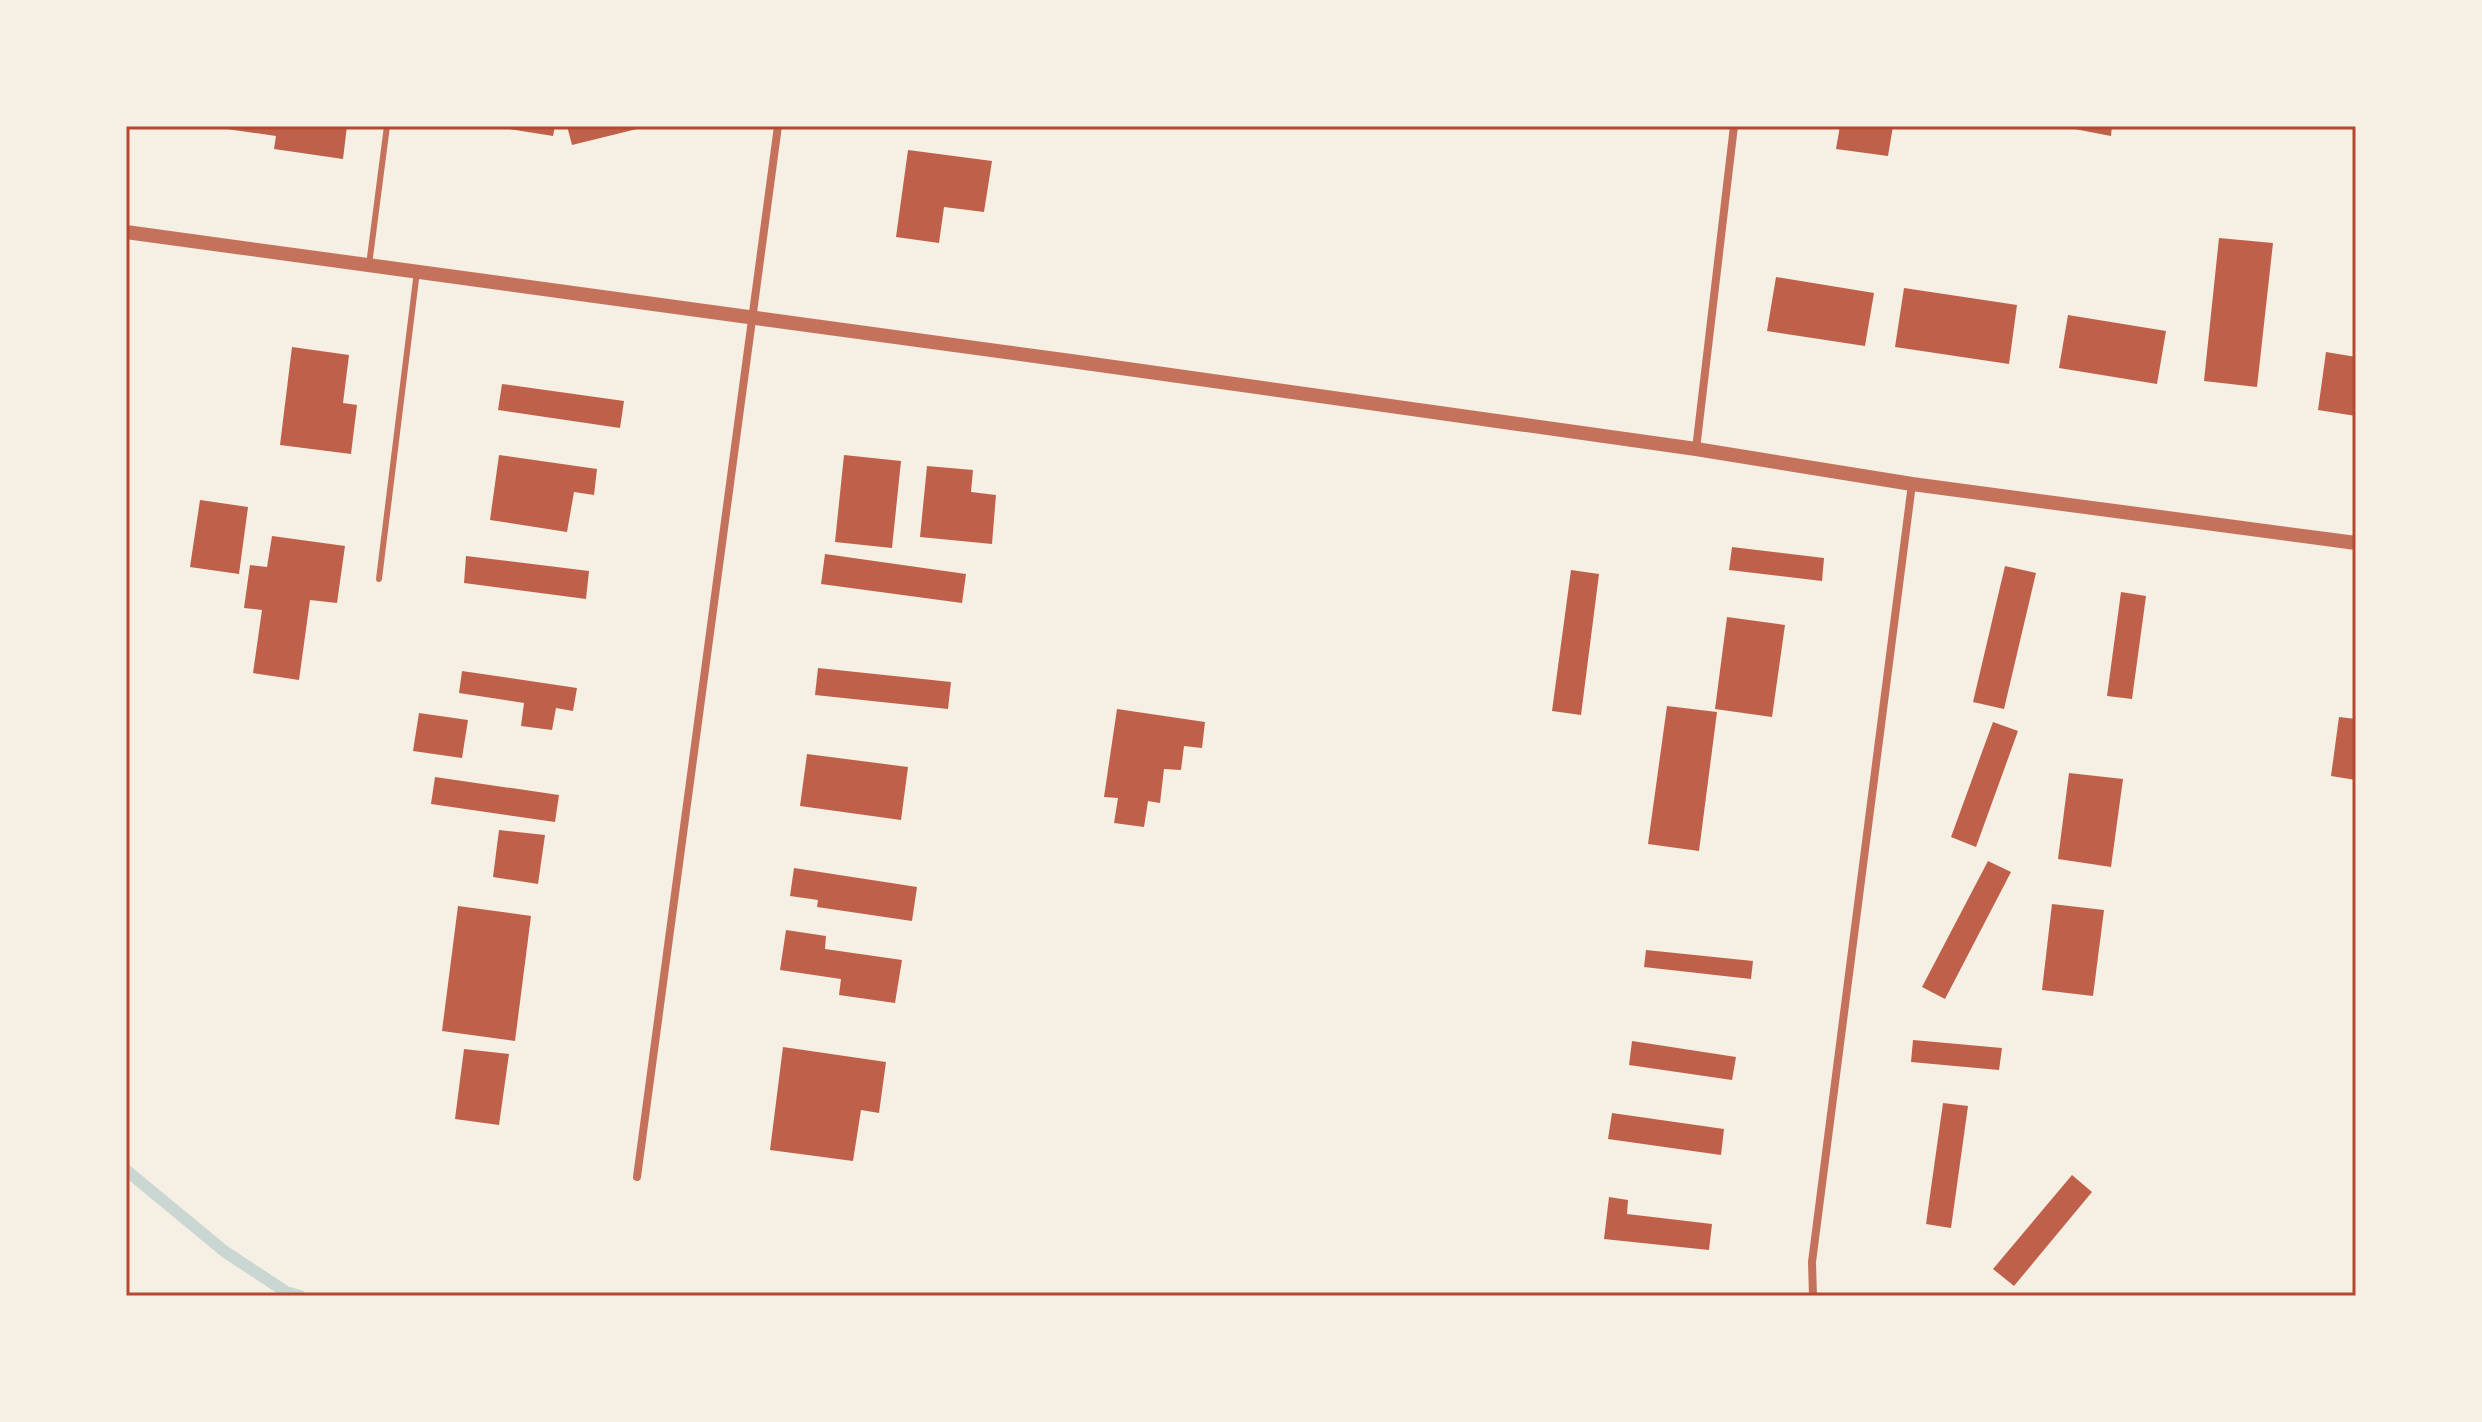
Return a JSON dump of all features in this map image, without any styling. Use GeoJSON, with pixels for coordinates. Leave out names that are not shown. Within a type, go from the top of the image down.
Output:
{"type":"FeatureCollection","features":[{"type":"Feature","properties":{"kind":"street"},"geometry":{"type":"LineString","coordinates":[[637,1177],[778,126]]}},
{"type":"Feature","properties":{"kind":"street"},"geometry":{"type":"LineString","coordinates":[[1696,449],[1734,126]]}},
{"type":"Feature","properties":{"kind":"street"},"geometry":{"type":"LineString","coordinates":[[126,232],[1696,449],[1912,484],[2356,543]]}},
{"type":"Feature","properties":{"kind":"street"},"geometry":{"type":"LineString","coordinates":[[1813,1296],[1812,1262],[1912,484]]}},
{"type":"Feature","properties":{"kind":"lane"},"geometry":{"type":"LineString","coordinates":[[369,265],[387,126]]}},
{"type":"Feature","properties":{"kind":"lane"},"geometry":{"type":"LineString","coordinates":[[379,579],[417,271]]}},
{"type":"Feature","properties":{"kind":"building"},"geometry":{"type":"Polygon","coordinates":[[[220,126],[347,126],[343,159],[274,149],[276,136],[220,126]]]}},
{"type":"Feature","properties":{"kind":"building"},"geometry":{"type":"Polygon","coordinates":[[[509,126],[555,126],[553,136],[509,129],[509,126]]]}},
{"type":"Feature","properties":{"kind":"building"},"geometry":{"type":"Polygon","coordinates":[[[567,126],[645,126],[645,127],[572,145],[567,126]]]}},
{"type":"Feature","properties":{"kind":"building"},"geometry":{"type":"Polygon","coordinates":[[[1840,126],[1893,126],[1888,156],[1836,149],[1840,126]]]}},
{"type":"Feature","properties":{"kind":"building"},"geometry":{"type":"Polygon","coordinates":[[[2059,126],[2112,126],[2111,136],[2059,126]]]}},
{"type":"Feature","properties":{"kind":"building"},"geometry":{"type":"Polygon","coordinates":[[[908,150],[992,161],[984,212],[944,207],[939,243],[896,237],[908,150]]]}},
{"type":"Feature","properties":{"kind":"building"},"geometry":{"type":"Polygon","coordinates":[[[2219,238],[2273,243],[2257,387],[2204,381],[2219,238]]]}},
{"type":"Feature","properties":{"kind":"building"},"geometry":{"type":"Polygon","coordinates":[[[1776,277],[1874,293],[1865,346],[1767,331],[1776,277]]]}},
{"type":"Feature","properties":{"kind":"building"},"geometry":{"type":"Polygon","coordinates":[[[1904,288],[2017,305],[2009,364],[1895,347],[1904,288]]]}},
{"type":"Feature","properties":{"kind":"building"},"geometry":{"type":"Polygon","coordinates":[[[2068,315],[2166,331],[2157,384],[2059,368],[2068,315]]]}},
{"type":"Feature","properties":{"kind":"building"},"geometry":{"type":"Polygon","coordinates":[[[292,347],[349,355],[343,403],[357,405],[351,454],[280,445],[292,347]]]}},
{"type":"Feature","properties":{"kind":"building"},"geometry":{"type":"Polygon","coordinates":[[[2326,352],[2356,357],[2356,416],[2318,410],[2326,352]]]}},
{"type":"Feature","properties":{"kind":"building"},"geometry":{"type":"Polygon","coordinates":[[[502,384],[624,401],[620,428],[498,410],[502,384]]]}},
{"type":"Feature","properties":{"kind":"building"},"geometry":{"type":"Polygon","coordinates":[[[499,455],[597,469],[594,495],[574,492],[567,532],[490,520],[499,455]]]}},
{"type":"Feature","properties":{"kind":"building"},"geometry":{"type":"Polygon","coordinates":[[[844,455],[901,461],[892,548],[835,542],[844,455]]]}},
{"type":"Feature","properties":{"kind":"building"},"geometry":{"type":"Polygon","coordinates":[[[927,466],[973,470],[971,492],[996,495],[992,544],[920,537],[927,466]]]}},
{"type":"Feature","properties":{"kind":"building"},"geometry":{"type":"Polygon","coordinates":[[[200,500],[248,507],[239,574],[190,567],[200,500]]]}},
{"type":"Feature","properties":{"kind":"building"},"geometry":{"type":"Polygon","coordinates":[[[272,536],[345,546],[337,603],[310,600],[299,680],[253,673],[262,610],[244,608],[250,565],[267,567],[272,536]]]}},
{"type":"Feature","properties":{"kind":"building"},"geometry":{"type":"Polygon","coordinates":[[[1732,547],[1824,558],[1822,581],[1729,570],[1732,547]]]}},
{"type":"Feature","properties":{"kind":"building"},"geometry":{"type":"Polygon","coordinates":[[[825,554],[966,574],[962,603],[821,584],[825,554]]]}},
{"type":"Feature","properties":{"kind":"building"},"geometry":{"type":"Polygon","coordinates":[[[466,556],[589,571],[586,599],[464,583],[466,556]]]}},
{"type":"Feature","properties":{"kind":"building"},"geometry":{"type":"Polygon","coordinates":[[[2005,566],[2036,573],[2004,709],[1973,702],[2005,566]]]}},
{"type":"Feature","properties":{"kind":"building"},"geometry":{"type":"Polygon","coordinates":[[[1571,570],[1599,574],[1581,715],[1552,711],[1571,570]]]}},
{"type":"Feature","properties":{"kind":"building"},"geometry":{"type":"Polygon","coordinates":[[[2121,592],[2146,596],[2132,699],[2107,696],[2121,592]]]}},
{"type":"Feature","properties":{"kind":"building"},"geometry":{"type":"Polygon","coordinates":[[[1727,617],[1785,625],[1772,717],[1715,709],[1727,617]]]}},
{"type":"Feature","properties":{"kind":"building"},"geometry":{"type":"Polygon","coordinates":[[[818,668],[951,682],[948,709],[815,695],[818,668]]]}},
{"type":"Feature","properties":{"kind":"building"},"geometry":{"type":"Polygon","coordinates":[[[462,671],[577,688],[573,711],[556,708],[552,730],[521,726],[524,703],[459,693],[462,671]]]}},
{"type":"Feature","properties":{"kind":"building"},"geometry":{"type":"Polygon","coordinates":[[[1667,706],[1717,712],[1699,851],[1648,844],[1667,706]]]}},
{"type":"Feature","properties":{"kind":"building"},"geometry":{"type":"Polygon","coordinates":[[[1117,709],[1205,722],[1202,748],[1184,746],[1181,770],[1164,769],[1160,803],[1148,801],[1144,827],[1114,823],[1118,798],[1104,797],[1117,709]]]}},
{"type":"Feature","properties":{"kind":"building"},"geometry":{"type":"Polygon","coordinates":[[[419,713],[468,720],[462,758],[413,751],[419,713]]]}},
{"type":"Feature","properties":{"kind":"building"},"geometry":{"type":"Polygon","coordinates":[[[2339,717],[2356,719],[2356,780],[2331,776],[2339,717]]]}},
{"type":"Feature","properties":{"kind":"building"},"geometry":{"type":"Polygon","coordinates":[[[1993,722],[2018,731],[1976,847],[1951,837],[1993,722]]]}},
{"type":"Feature","properties":{"kind":"building"},"geometry":{"type":"Polygon","coordinates":[[[807,754],[908,767],[901,820],[800,806],[807,754]]]}},
{"type":"Feature","properties":{"kind":"building"},"geometry":{"type":"Polygon","coordinates":[[[2069,773],[2123,779],[2111,867],[2058,859],[2069,773]]]}},
{"type":"Feature","properties":{"kind":"building"},"geometry":{"type":"Polygon","coordinates":[[[435,777],[559,795],[555,822],[431,804],[435,777]]]}},
{"type":"Feature","properties":{"kind":"building"},"geometry":{"type":"Polygon","coordinates":[[[499,830],[545,835],[538,884],[493,877],[499,830]]]}},
{"type":"Feature","properties":{"kind":"building"},"geometry":{"type":"Polygon","coordinates":[[[1988,861],[2011,872],[1945,999],[1922,987],[1988,861]]]}},
{"type":"Feature","properties":{"kind":"building"},"geometry":{"type":"Polygon","coordinates":[[[794,868],[917,887],[912,921],[817,907],[818,900],[790,896],[794,868]]]}},
{"type":"Feature","properties":{"kind":"building"},"geometry":{"type":"Polygon","coordinates":[[[2052,904],[2104,910],[2093,996],[2042,990],[2052,904]]]}},
{"type":"Feature","properties":{"kind":"building"},"geometry":{"type":"Polygon","coordinates":[[[458,906],[531,916],[515,1041],[442,1031],[458,906]]]}},
{"type":"Feature","properties":{"kind":"building"},"geometry":{"type":"Polygon","coordinates":[[[786,930],[826,936],[825,949],[902,960],[895,1003],[839,995],[841,979],[780,970],[786,930]]]}},
{"type":"Feature","properties":{"kind":"building"},"geometry":{"type":"Polygon","coordinates":[[[1646,950],[1753,961],[1751,979],[1644,967],[1646,950]]]}},
{"type":"Feature","properties":{"kind":"building"},"geometry":{"type":"Polygon","coordinates":[[[1913,1040],[2002,1048],[1999,1070],[1911,1062],[1913,1040]]]}},
{"type":"Feature","properties":{"kind":"building"},"geometry":{"type":"Polygon","coordinates":[[[1632,1041],[1736,1057],[1732,1080],[1629,1065],[1632,1041]]]}},
{"type":"Feature","properties":{"kind":"building"},"geometry":{"type":"Polygon","coordinates":[[[783,1047],[886,1062],[879,1113],[861,1110],[853,1161],[770,1150],[783,1047]]]}},
{"type":"Feature","properties":{"kind":"building"},"geometry":{"type":"Polygon","coordinates":[[[464,1049],[509,1054],[499,1125],[455,1119],[464,1049]]]}},
{"type":"Feature","properties":{"kind":"building"},"geometry":{"type":"Polygon","coordinates":[[[1943,1103],[1968,1106],[1951,1228],[1926,1224],[1943,1103]]]}},
{"type":"Feature","properties":{"kind":"building"},"geometry":{"type":"Polygon","coordinates":[[[1612,1113],[1724,1129],[1721,1155],[1608,1139],[1612,1113]]]}},
{"type":"Feature","properties":{"kind":"building"},"geometry":{"type":"Polygon","coordinates":[[[2072,1175],[2092,1192],[2014,1286],[1993,1269],[2072,1175]]]}},
{"type":"Feature","properties":{"kind":"building"},"geometry":{"type":"Polygon","coordinates":[[[1609,1197],[1628,1200],[1627,1214],[1712,1224],[1709,1250],[1604,1239],[1609,1197]]]}},
{"type":"Feature","properties":{"kind":"waterway"},"geometry":{"type":"LineString","coordinates":[[126,1170],[224,1251],[286,1292],[300,1296]]}}]}
